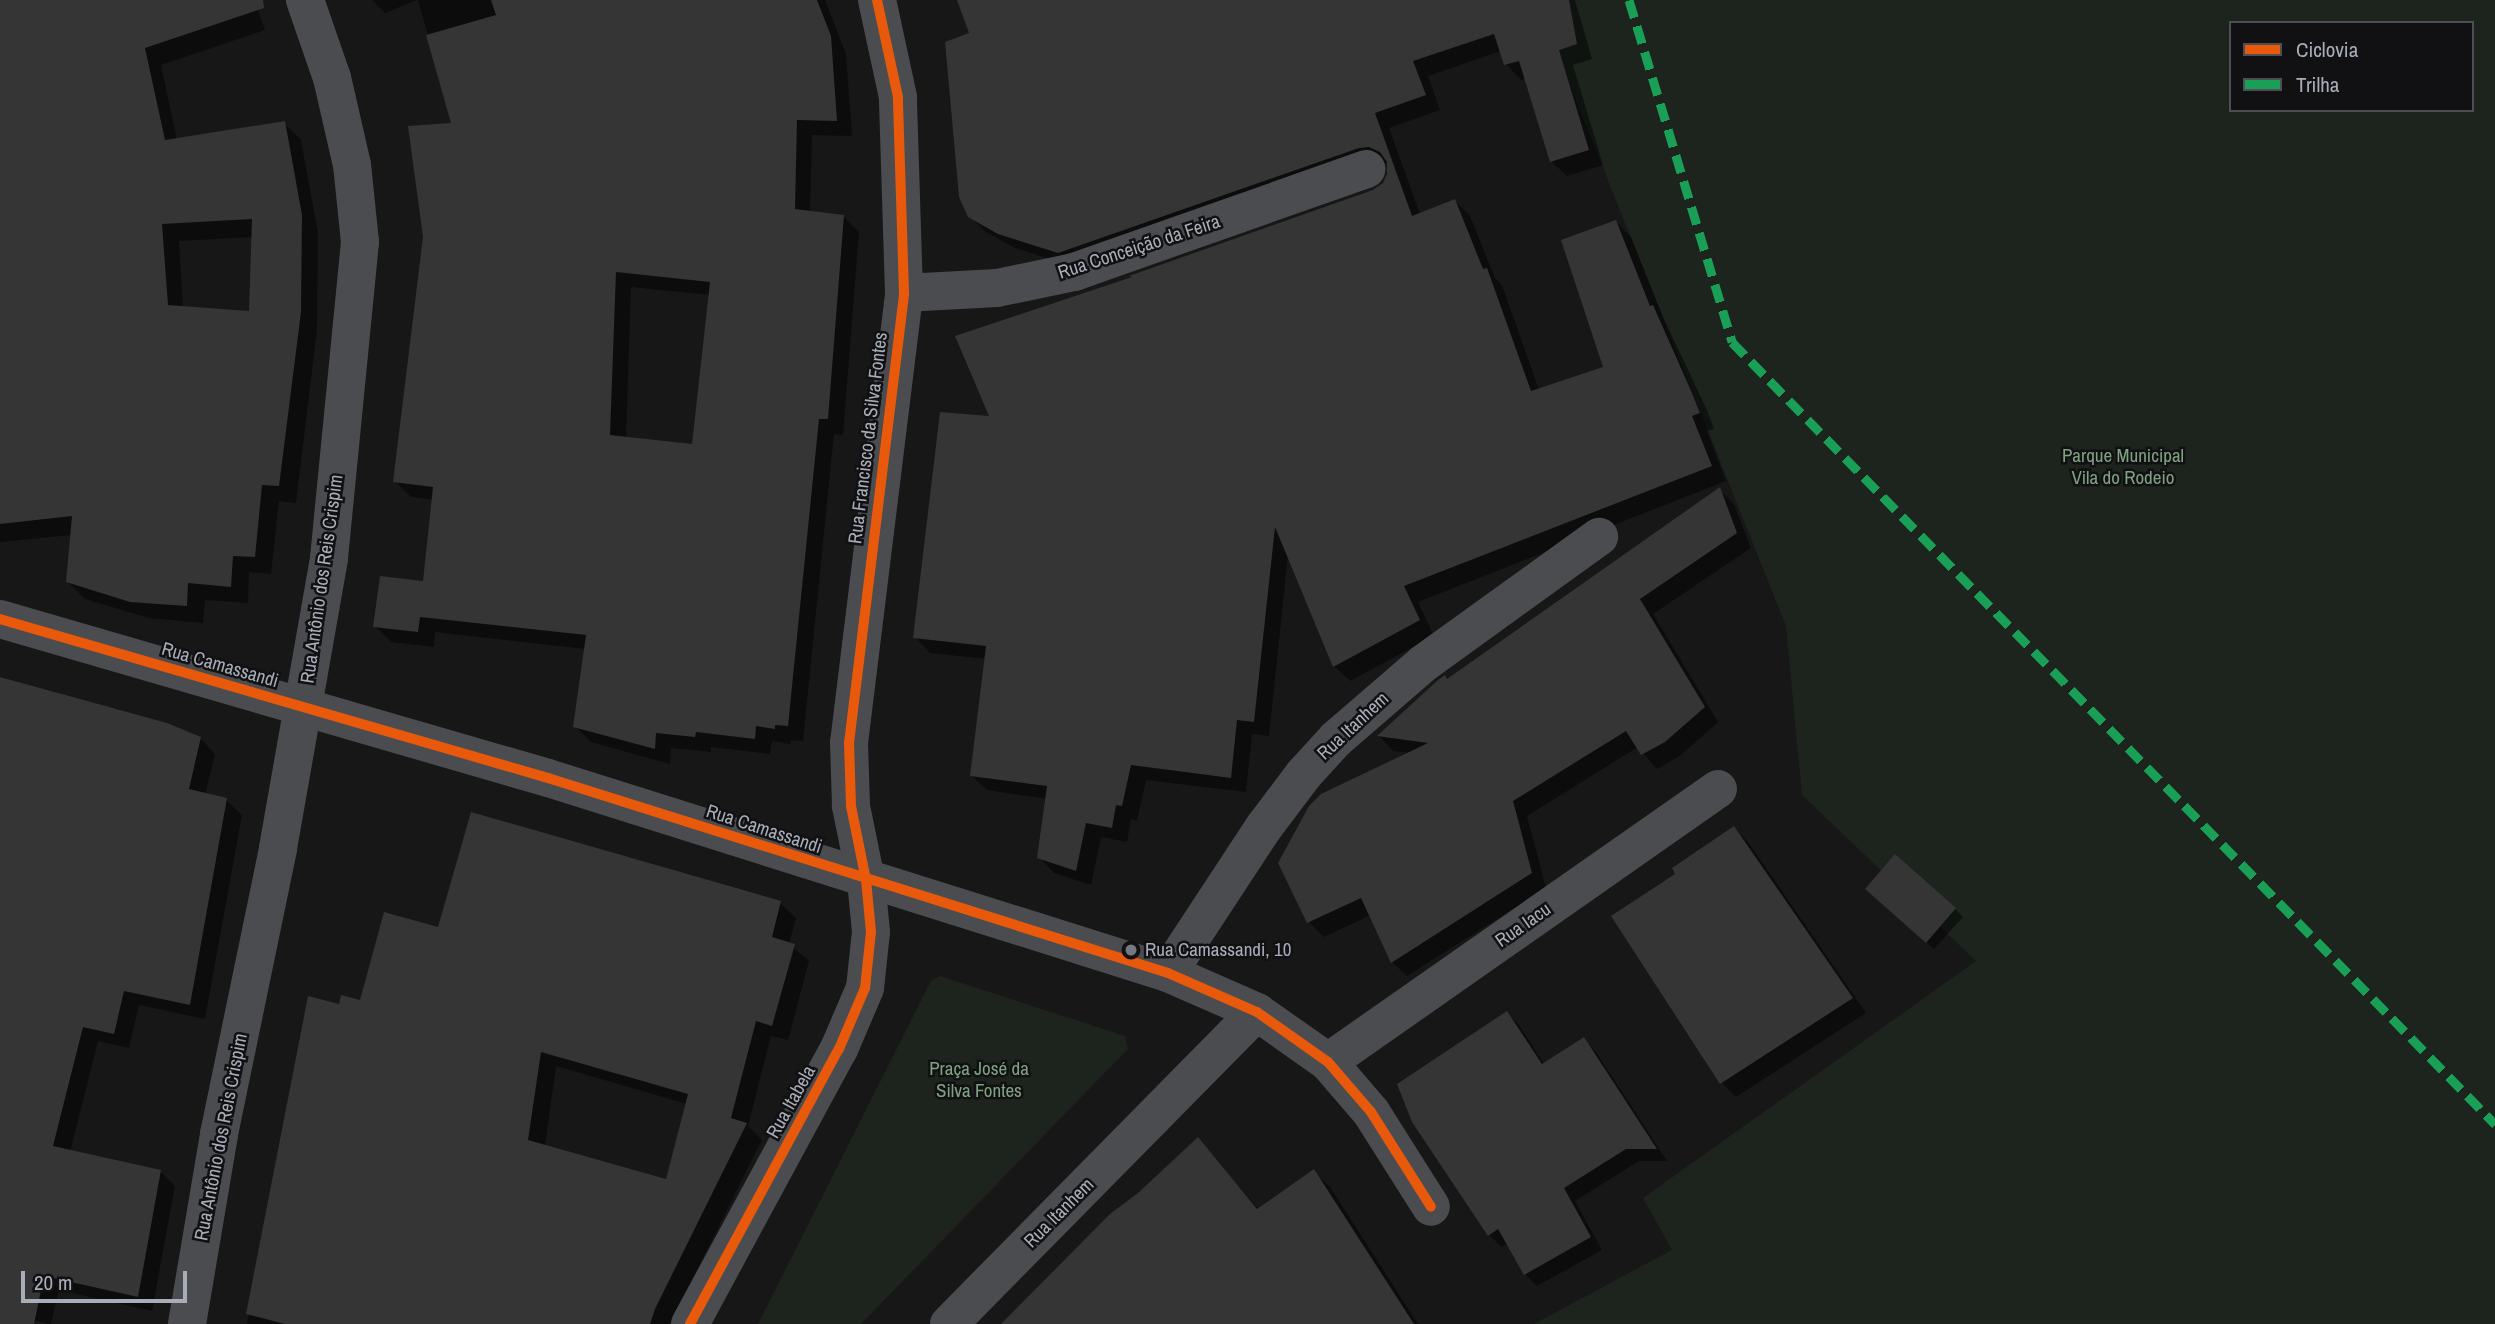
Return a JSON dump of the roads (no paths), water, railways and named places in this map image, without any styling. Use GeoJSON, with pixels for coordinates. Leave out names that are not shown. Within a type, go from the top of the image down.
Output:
{"type":"FeatureCollection","features":[{"type":"Feature","properties":{"kind":"street","name":"Rua Antônio dos Reis Crispim"},"geometry":{"type":"LineString","coordinates":[[187,1324],[219,1134],[278,848],[329,558],[360,242],[352,165],[332,78],[305,0]]}},
{"type":"Feature","properties":{"kind":"street","name":"Rua Francisco da Silva Fontes"},"geometry":{"type":"LineString","coordinates":[[866,880],[851,806],[849,743],[904,293],[898,97],[877,0]]}},
{"type":"Feature","properties":{"kind":"street","name":"Rua Conceição da Feira"},"geometry":{"type":"LineString","coordinates":[[904,293],[997,288],[1074,272],[1366,169]]}},
{"type":"Feature","properties":{"kind":"street","name":"Rua Itanhem"},"geometry":{"type":"LineString","coordinates":[[1168,973],[1264,828],[1304,774],[1336,738],[1424,663],[1598,537]]}},
{"type":"Feature","properties":{"kind":"street","name":"Rua Camassandi"},"geometry":{"type":"LineString","coordinates":[[0,620],[548,778],[1168,973],[1257,1012],[1328,1062],[1371,1112],[1431,1207]]}},
{"type":"Feature","properties":{"kind":"street","name":"Rua Iacu"},"geometry":{"type":"LineString","coordinates":[[1328,1062],[1718,789]]}},
{"type":"Feature","properties":{"kind":"street","name":"Rua Itabela"},"geometry":{"type":"LineString","coordinates":[[690,1324],[839,1049],[865,988],[871,932],[866,880]]}},
{"type":"Feature","properties":{"kind":"street","name":"Rua Itanhem"},"geometry":{"type":"LineString","coordinates":[[949,1324],[1257,1012]]}},
{"type":"Feature","properties":{"kind":"place","name":"Rua Camassandi, 10"},"geometry":{"type":"Point","coordinates":[1131,950]}},
{"type":"Feature","properties":{"kind":"park label","name":"Parque Municipal Vila do Rodeio"},"geometry":{"type":"Point","coordinates":[2123,467]}},
{"type":"Feature","properties":{"kind":"park label","name":"Praça José da Silva Fontes"},"geometry":{"type":"Point","coordinates":[979,1080]}}]}
